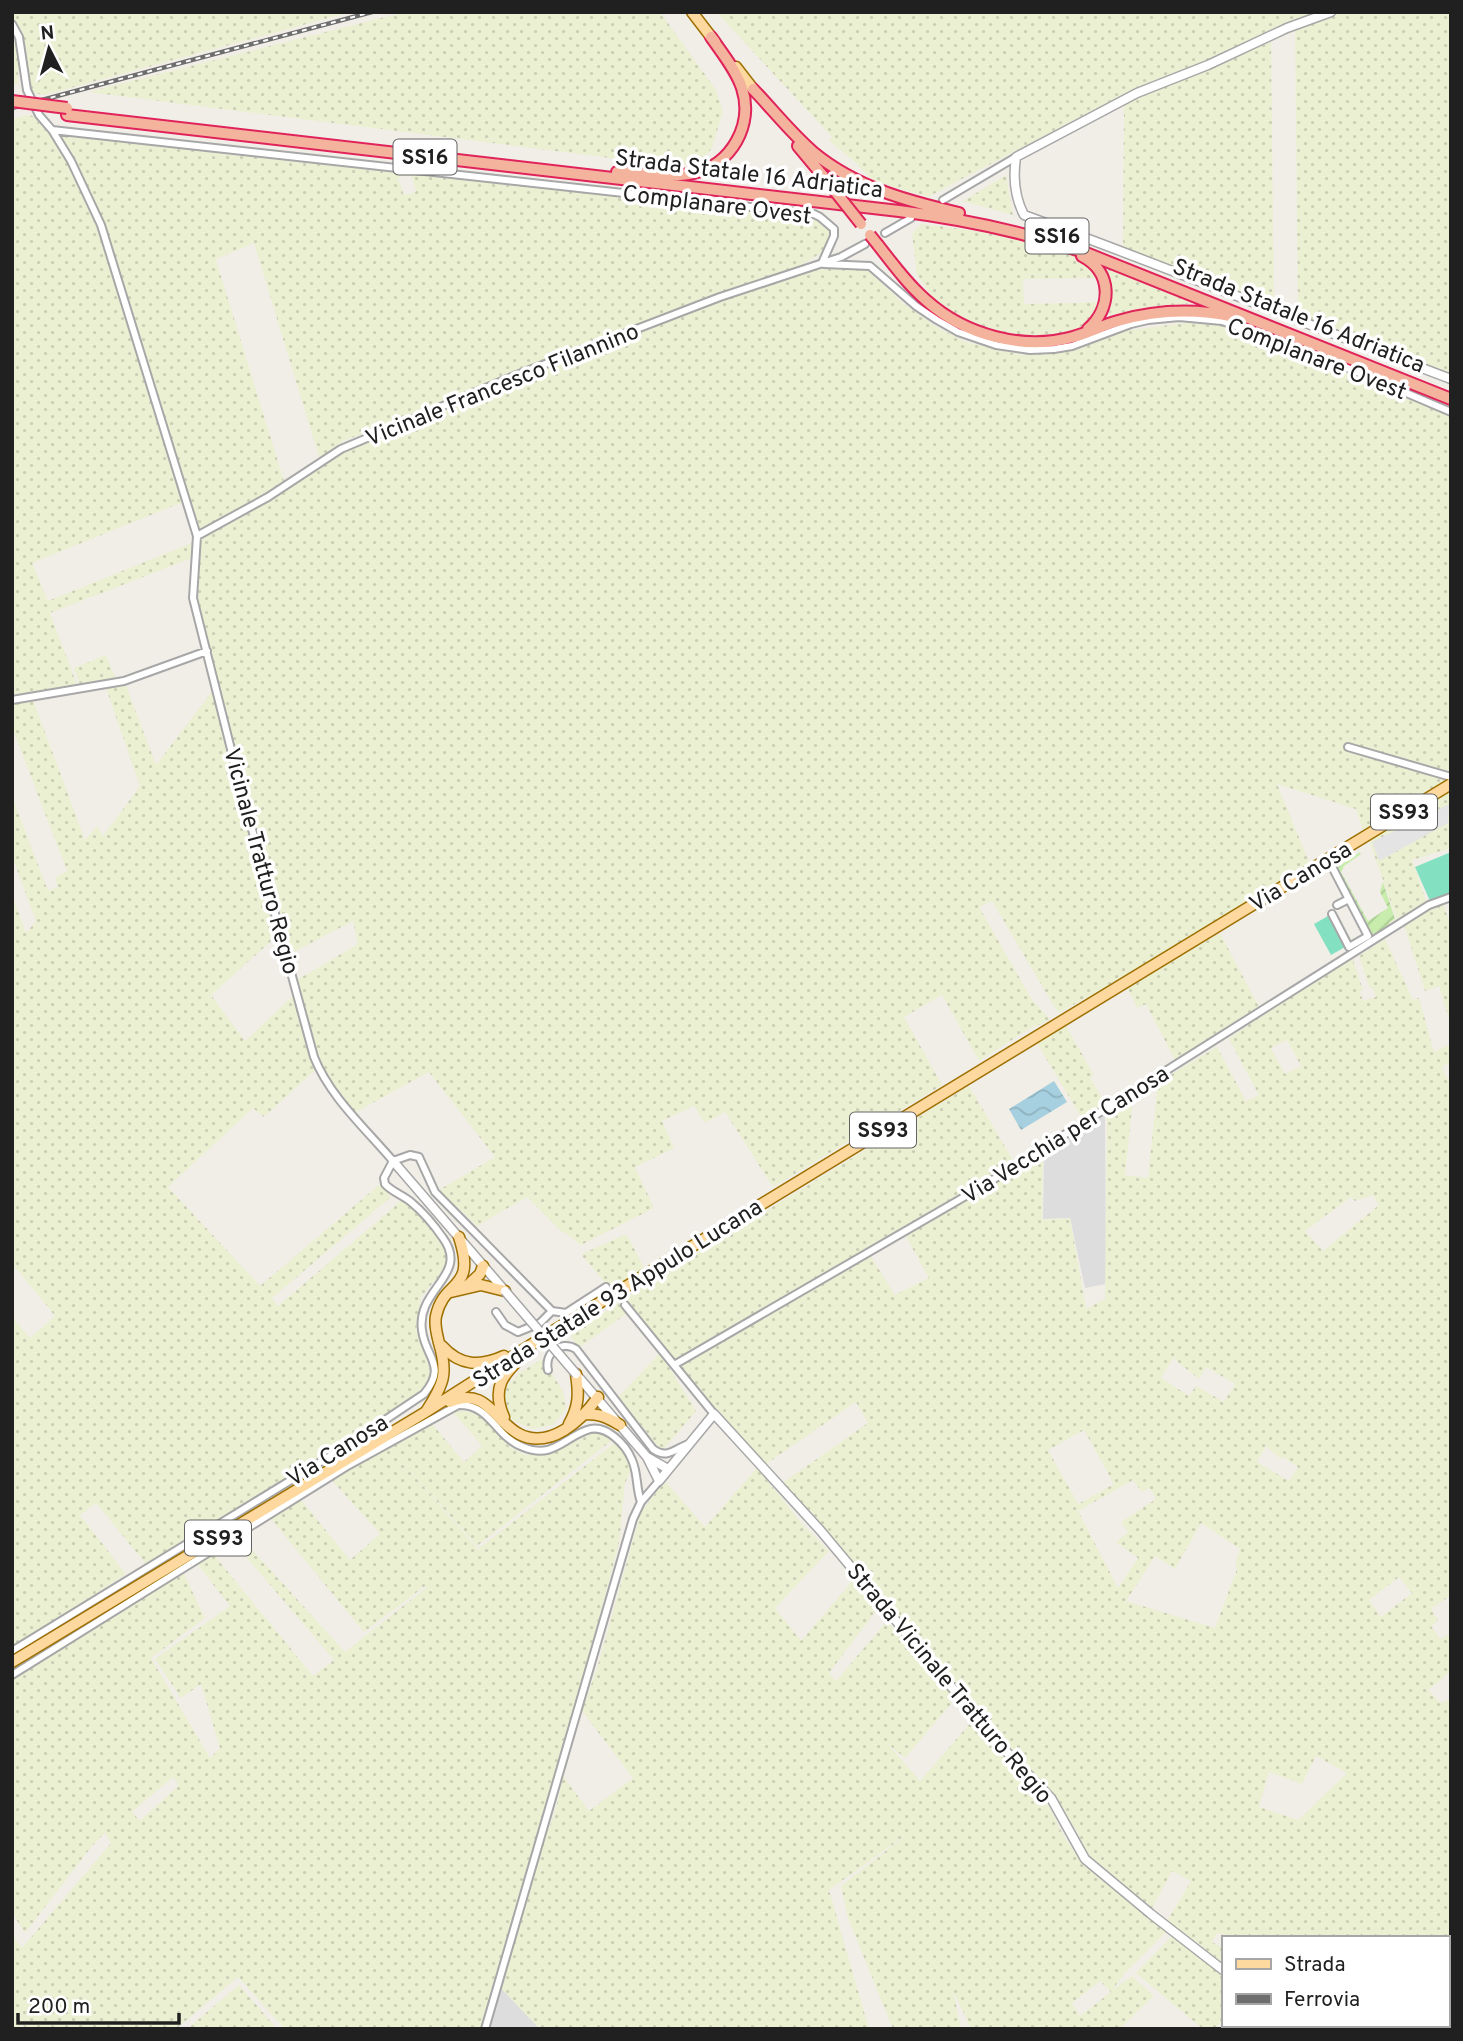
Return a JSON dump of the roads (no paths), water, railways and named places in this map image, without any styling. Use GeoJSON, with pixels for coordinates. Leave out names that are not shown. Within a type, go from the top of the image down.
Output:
{"type":"FeatureCollection","features":[{"type":"Feature","properties":{"kind":"highway","name":"SS16"},"geometry":{"type":"LineString","coordinates":[[617,172],[693,173],[719,161],[734,146],[744,119],[743,92],[737,77],[711,37]]}},
{"type":"Feature","properties":{"kind":"highway","name":"SS16"},"geometry":{"type":"LineString","coordinates":[[753,89],[861,225],[867,240],[878,245],[926,300],[967,327],[989,335],[1022,341],[1061,340],[1132,317],[1184,311],[1227,316],[1295,335]]}},
{"type":"Feature","properties":{"kind":"highway","name":"SS16"},"geometry":{"type":"LineString","coordinates":[[753,89],[809,148],[846,175],[895,196],[959,213]]}},
{"type":"Feature","properties":{"kind":"highway","name":"Strada Statale 16 Adriatica"},"geometry":{"type":"LineString","coordinates":[[12,101],[67,111],[936,216],[1016,232],[1086,253],[1451,399]]}},
{"type":"Feature","properties":{"kind":"highway","name":"Strada Statale 16 Adriatica"},"geometry":{"type":"LineString","coordinates":[[12,108],[67,111],[959,213],[1049,233],[1099,250],[1451,391]]}},
{"type":"Feature","properties":{"kind":"highway","name":"SS16"},"geometry":{"type":"LineString","coordinates":[[1016,232],[1084,257],[1100,272],[1105,287],[1104,306],[1098,320],[1083,333]]}},
{"type":"Feature","properties":{"kind":"main road"},"geometry":{"type":"LineString","coordinates":[[692,12],[753,89]]}},
{"type":"Feature","properties":{"kind":"main road","name":"Via Canosa"},"geometry":{"type":"LineString","coordinates":[[1221,924],[1451,784]]}},
{"type":"Feature","properties":{"kind":"main road","name":"Strada Statale 93 Appulo Lucana"},"geometry":{"type":"LineString","coordinates":[[12,1662],[424,1413],[545,1336],[1221,924]]}},
{"type":"Feature","properties":{"kind":"main road"},"geometry":{"type":"LineString","coordinates":[[459,1237],[465,1261],[464,1283]]}},
{"type":"Feature","properties":{"kind":"main road"},"geometry":{"type":"LineString","coordinates":[[424,1413],[443,1381],[444,1360],[436,1330],[436,1316],[450,1292],[483,1266]]}},
{"type":"Feature","properties":{"kind":"main road"},"geometry":{"type":"LineString","coordinates":[[464,1283],[505,1291]]}},
{"type":"Feature","properties":{"kind":"main road"},"geometry":{"type":"LineString","coordinates":[[440,1344],[450,1355],[476,1364],[493,1362],[545,1336]]}},
{"type":"Feature","properties":{"kind":"main road"},"geometry":{"type":"LineString","coordinates":[[507,1424],[499,1399],[505,1373],[545,1336]]}},
{"type":"Feature","properties":{"kind":"main road"},"geometry":{"type":"LineString","coordinates":[[576,1374],[581,1412]]}},
{"type":"Feature","properties":{"kind":"main road"},"geometry":{"type":"LineString","coordinates":[[424,1413],[460,1397],[475,1399],[487,1404],[517,1433],[530,1438],[543,1438],[566,1429],[597,1397]]}},
{"type":"Feature","properties":{"kind":"main road"},"geometry":{"type":"LineString","coordinates":[[581,1412],[607,1416],[620,1425]]}},
{"type":"Feature","properties":{"kind":"street"},"geometry":{"type":"LineString","coordinates":[[943,200],[1016,157],[1137,93],[1208,65],[1287,28],[1331,12]]}},
{"type":"Feature","properties":{"kind":"street"},"geometry":{"type":"LineString","coordinates":[[12,24],[19,37],[27,90],[39,115],[52,130],[71,161],[101,225],[197,536]]}},
{"type":"Feature","properties":{"kind":"street","name":"Complanare Ovest"},"geometry":{"type":"LineString","coordinates":[[52,130],[814,214],[834,229],[834,236],[822,264],[870,266],[916,306],[937,320],[958,332],[996,345],[1030,350],[1054,349],[1072,346],[1148,320],[1178,317],[1222,321],[1310,352],[1451,412]]}},
{"type":"Feature","properties":{"kind":"street"},"geometry":{"type":"LineString","coordinates":[[1016,157],[1014,179],[1018,202],[1024,215],[1115,247],[1451,379]]}},
{"type":"Feature","properties":{"kind":"street"},"geometry":{"type":"LineString","coordinates":[[884,233],[911,218]]}},
{"type":"Feature","properties":{"kind":"street","name":"Vicinale Francesco Filannino"},"geometry":{"type":"LineString","coordinates":[[197,536],[268,497],[341,449],[540,366],[720,297],[841,257],[867,240]]}},
{"type":"Feature","properties":{"kind":"street","name":"Vicinale Tratturo Regio"},"geometry":{"type":"LineString","coordinates":[[197,536],[193,598],[241,789],[314,1056],[320,1072],[331,1088],[393,1161]]}},
{"type":"Feature","properties":{"kind":"street"},"geometry":{"type":"LineString","coordinates":[[12,700],[124,681],[207,650]]}},
{"type":"Feature","properties":{"kind":"street"},"geometry":{"type":"LineString","coordinates":[[1348,747],[1451,777]]}},
{"type":"Feature","properties":{"kind":"street"},"geometry":{"type":"LineString","coordinates":[[1328,859],[1368,936],[1349,947],[1332,914]]}},
{"type":"Feature","properties":{"kind":"street","name":"Via Vecchia per Canosa"},"geometry":{"type":"LineString","coordinates":[[674,1365],[983,1186],[1429,905],[1451,897]]}},
{"type":"Feature","properties":{"kind":"street"},"geometry":{"type":"LineString","coordinates":[[1337,905],[1349,899]]}},
{"type":"Feature","properties":{"kind":"street"},"geometry":{"type":"LineString","coordinates":[[606,1287],[566,1312],[552,1311],[435,1192],[419,1157],[410,1155],[393,1161],[647,1457],[659,1481]]}},
{"type":"Feature","properties":{"kind":"street","name":"Via Canosa"},"geometry":{"type":"LineString","coordinates":[[12,1651],[340,1450],[424,1394],[431,1386],[436,1369],[435,1360],[424,1339],[422,1319],[431,1292],[450,1269],[451,1254],[445,1241],[420,1210],[385,1184],[384,1178],[393,1161]]}},
{"type":"Feature","properties":{"kind":"street"},"geometry":{"type":"LineString","coordinates":[[485,2029],[633,1520],[641,1502],[714,1414],[625,1305]]}},
{"type":"Feature","properties":{"kind":"street"},"geometry":{"type":"LineString","coordinates":[[496,1312],[505,1325],[519,1332],[540,1323],[552,1311]]}},
{"type":"Feature","properties":{"kind":"street"},"geometry":{"type":"LineString","coordinates":[[548,1370],[547,1359],[551,1353],[562,1346],[576,1349],[653,1449],[668,1455],[689,1444]]}},
{"type":"Feature","properties":{"kind":"street","name":"Via Canosa"},"geometry":{"type":"LineString","coordinates":[[12,1675],[349,1465],[458,1405],[475,1407],[484,1412],[505,1438],[537,1451],[557,1448],[587,1430],[596,1428],[612,1435],[633,1462],[641,1502]]}},
{"type":"Feature","properties":{"kind":"street","name":"Strada Vicinale Tratturo Regio"},"geometry":{"type":"LineString","coordinates":[[714,1414],[820,1530],[1001,1746],[1051,1798],[1085,1859],[1222,1969]]}},
{"type":"Feature","properties":{"kind":"street"},"geometry":{"type":"LineString","coordinates":[[647,1457],[668,1469]]}},
{"type":"Feature","properties":{"kind":"water"},"geometry":{"type":"Polygon","coordinates":[[[1054,1081],[1067,1102],[1021,1130],[1009,1109],[1054,1081]]]}},
{"type":"Feature","properties":{"kind":"railway"},"geometry":{"type":"LineString","coordinates":[[12,108],[372,12]]}}]}
